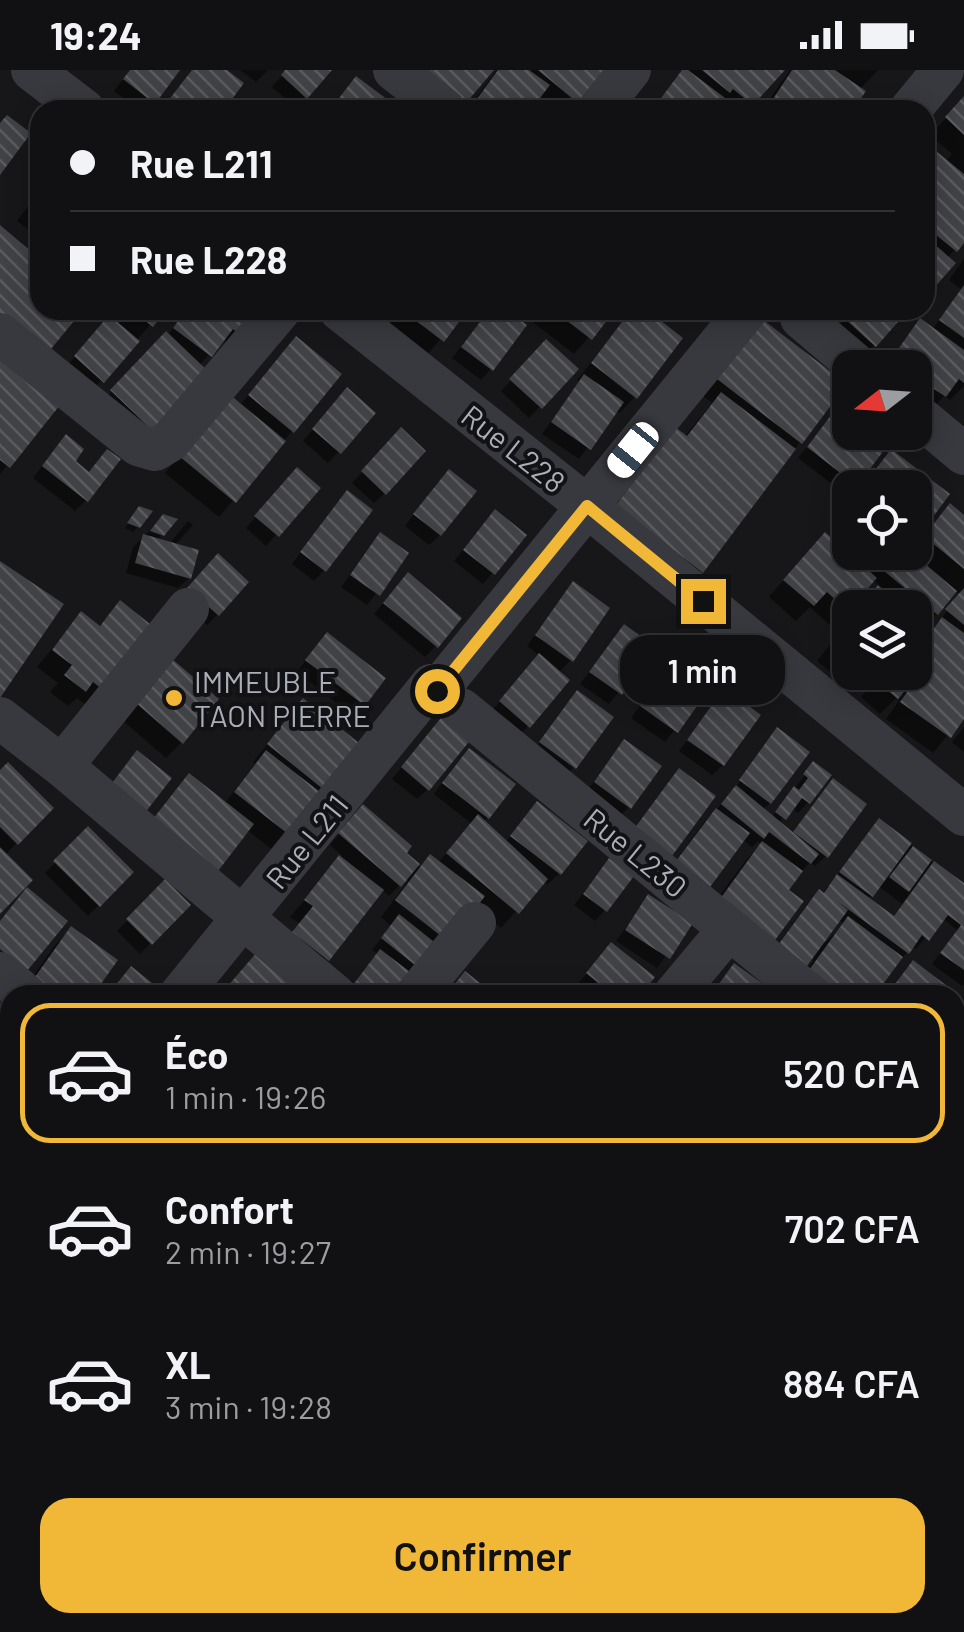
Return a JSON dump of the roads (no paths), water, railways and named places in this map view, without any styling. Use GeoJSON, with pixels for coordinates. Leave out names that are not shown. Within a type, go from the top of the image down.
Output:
{"type":"FeatureCollection","features":[{"type":"Feature","properties":{"kind":"street"},"geometry":{"type":"LineString","coordinates":[[32,70],[71,100]]}},
{"type":"Feature","properties":{"kind":"street"},"geometry":{"type":"LineString","coordinates":[[394,70],[432,100]]}},
{"type":"Feature","properties":{"kind":"street"},"geometry":{"type":"LineString","coordinates":[[606,100],[630,70]]}},
{"type":"Feature","properties":{"kind":"street"},"geometry":{"type":"LineString","coordinates":[[918,100],[942,70]]}},
{"type":"Feature","properties":{"kind":"street"},"geometry":{"type":"LineString","coordinates":[[0,334],[138,446],[155,450],[170,440],[272,320]]}},
{"type":"Feature","properties":{"kind":"street","name":"Rue L228"},"geometry":{"type":"LineString","coordinates":[[353,320],[587,506],[964,816]]}},
{"type":"Feature","properties":{"kind":"street","name":"Rue L211"},"geometry":{"type":"LineString","coordinates":[[188,985],[443,695],[587,506],[739,320]]}},
{"type":"Feature","properties":{"kind":"street"},"geometry":{"type":"LineString","coordinates":[[803,320],[839,350]]}},
{"type":"Feature","properties":{"kind":"street"},"geometry":{"type":"LineString","coordinates":[[932,423],[959,440]]}},
{"type":"Feature","properties":{"kind":"street"},"geometry":{"type":"LineString","coordinates":[[62,766],[188,609]]}},
{"type":"Feature","properties":{"kind":"street","name":"Rue L230"},"geometry":{"type":"LineString","coordinates":[[443,695],[798,985]]}},
{"type":"Feature","properties":{"kind":"street"},"geometry":{"type":"LineString","coordinates":[[0,718],[323,985]]}},
{"type":"Feature","properties":{"kind":"street"},"geometry":{"type":"LineString","coordinates":[[424,985],[475,922]]}},
{"type":"Feature","properties":{"kind":"street"},"geometry":{"type":"LineString","coordinates":[[682,985],[730,929]]}},
{"type":"Feature","properties":{"kind":"place","name":"IMMEUBLE TAON PIERRE"},"geometry":{"type":"Point","coordinates":[174,698]}}]}
